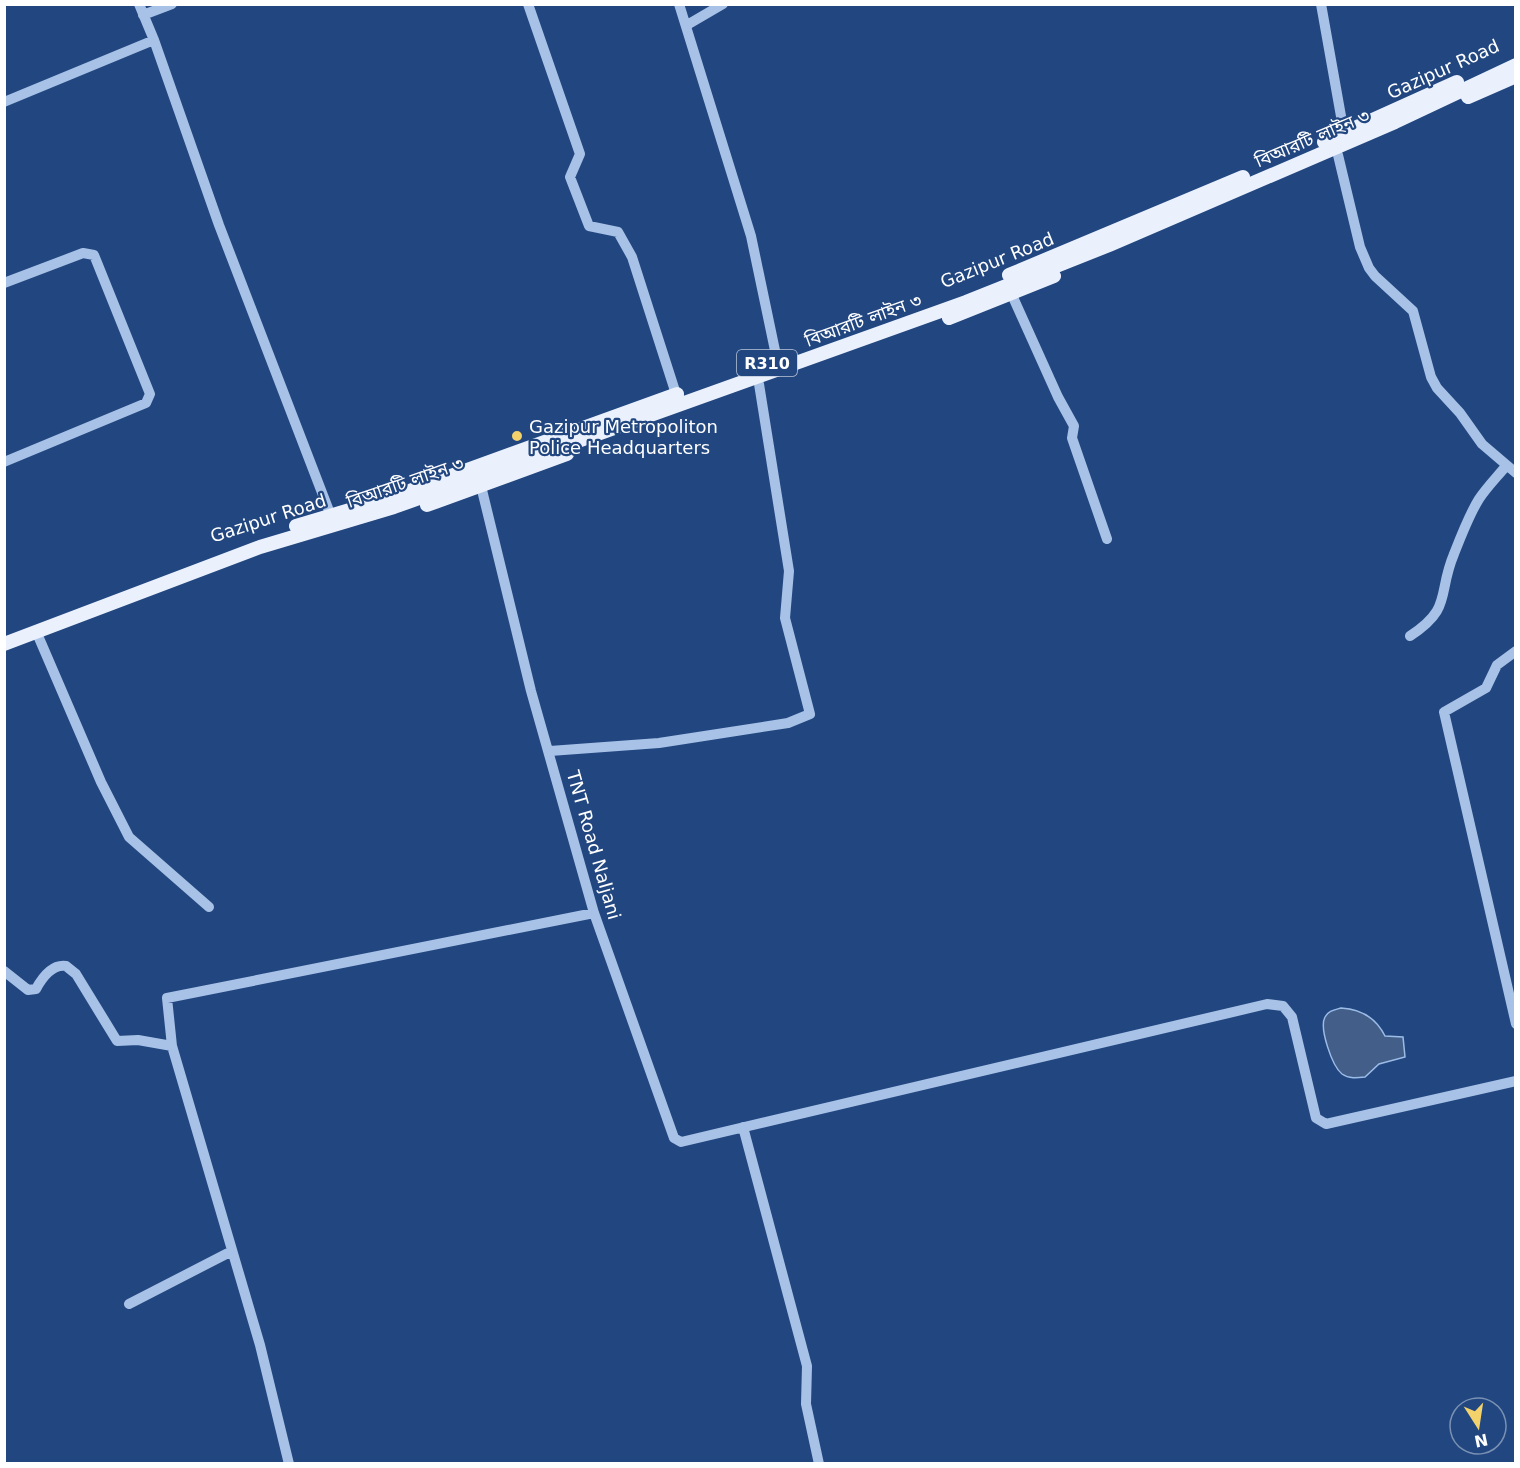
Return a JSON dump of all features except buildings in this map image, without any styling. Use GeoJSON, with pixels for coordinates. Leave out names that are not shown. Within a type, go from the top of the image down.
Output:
{"type":"FeatureCollection","features":[{"type":"Feature","properties":{"kind":"main road","name":"Gazipur Road"},"geometry":{"type":"LineString","coordinates":[[4,635],[257,538],[390,498],[676,394],[979,288],[1344,133],[1515,56]]}},
{"type":"Feature","properties":{"kind":"main road","name":"বিআরটি লাইন ৩"},"geometry":{"type":"LineString","coordinates":[[4,644],[260,547],[394,507],[966,302],[1109,245],[1395,122],[1515,65]]}},
{"type":"Feature","properties":{"kind":"main road","name":"Gazipur Road"},"geometry":{"type":"LineString","coordinates":[[4,653],[262,555],[396,516],[1012,295],[1515,76]]}},
{"type":"Feature","properties":{"kind":"street"},"geometry":{"type":"LineString","coordinates":[[172,4],[141,10],[154,40],[219,225],[331,516]]}},
{"type":"Feature","properties":{"kind":"street"},"geometry":{"type":"LineString","coordinates":[[528,4],[580,154],[570,177],[589,226],[618,232],[632,257],[676,394]]}},
{"type":"Feature","properties":{"kind":"street"},"geometry":{"type":"LineString","coordinates":[[679,4],[751,236],[777,360]]}},
{"type":"Feature","properties":{"kind":"street"},"geometry":{"type":"LineString","coordinates":[[687,26],[723,4]]}},
{"type":"Feature","properties":{"kind":"street"},"geometry":{"type":"LineString","coordinates":[[1321,4],[1344,133]]}},
{"type":"Feature","properties":{"kind":"street"},"geometry":{"type":"LineString","coordinates":[[4,102],[154,40]]}},
{"type":"Feature","properties":{"kind":"street"},"geometry":{"type":"LineString","coordinates":[[1338,155],[1360,247],[1370,268],[1375,276],[1413,311],[1431,377],[1437,388],[1460,413],[1482,444],[1511,470],[1479,499],[1447,574],[1443,604],[1427,625],[1410,636]]}},
{"type":"Feature","properties":{"kind":"street"},"geometry":{"type":"LineString","coordinates":[[4,283],[83,253],[94,255],[150,394],[146,403],[4,462]]}},
{"type":"Feature","properties":{"kind":"street"},"geometry":{"type":"LineString","coordinates":[[1012,295],[1063,408],[1074,426],[1072,438],[1107,539]]}},
{"type":"Feature","properties":{"kind":"street"},"geometry":{"type":"LineString","coordinates":[[550,751],[660,742],[788,723],[810,714],[785,618],[784,598],[789,571],[759,384]]}},
{"type":"Feature","properties":{"kind":"street","name":"TNT Road Naljani"},"geometry":{"type":"LineString","coordinates":[[480,486],[531,691],[550,751],[594,913],[674,1138],[681,1142],[1267,1004],[1283,1006],[1292,1017],[1316,1118],[1326,1124],[1515,1080]]}},
{"type":"Feature","properties":{"kind":"street"},"geometry":{"type":"LineString","coordinates":[[39,638],[101,782],[129,837],[209,907]]}},
{"type":"Feature","properties":{"kind":"street"},"geometry":{"type":"LineString","coordinates":[[1515,651],[1497,664],[1486,688],[1444,712],[1515,1024]]}},
{"type":"Feature","properties":{"kind":"street"},"geometry":{"type":"LineString","coordinates":[[290,1464],[260,1345],[172,1046],[167,998],[594,913]]}},
{"type":"Feature","properties":{"kind":"street"},"geometry":{"type":"LineString","coordinates":[[4,971],[28,990],[36,989],[42,978],[53,968],[66,966],[76,974],[117,1041],[138,1040],[172,1046]]}},
{"type":"Feature","properties":{"kind":"street"},"geometry":{"type":"LineString","coordinates":[[743,1127],[807,1366],[806,1404],[819,1464]]}},
{"type":"Feature","properties":{"kind":"street"},"geometry":{"type":"LineString","coordinates":[[129,1304],[232,1251]]}},
{"type":"Feature","properties":{"kind":"water"},"geometry":{"type":"Polygon","coordinates":[[[1341,1008],[1355,1010],[1372,1019],[1385,1036],[1403,1037],[1405,1057],[1379,1064],[1365,1077],[1356,1078],[1342,1074],[1327,1047],[1324,1029],[1325,1017],[1328,1013],[1341,1008]]]}},
{"type":"Feature","properties":{"kind":"place","name":"Gazipur Metropoliton Police Headquarters"},"geometry":{"type":"Point","coordinates":[517,436]}}]}
